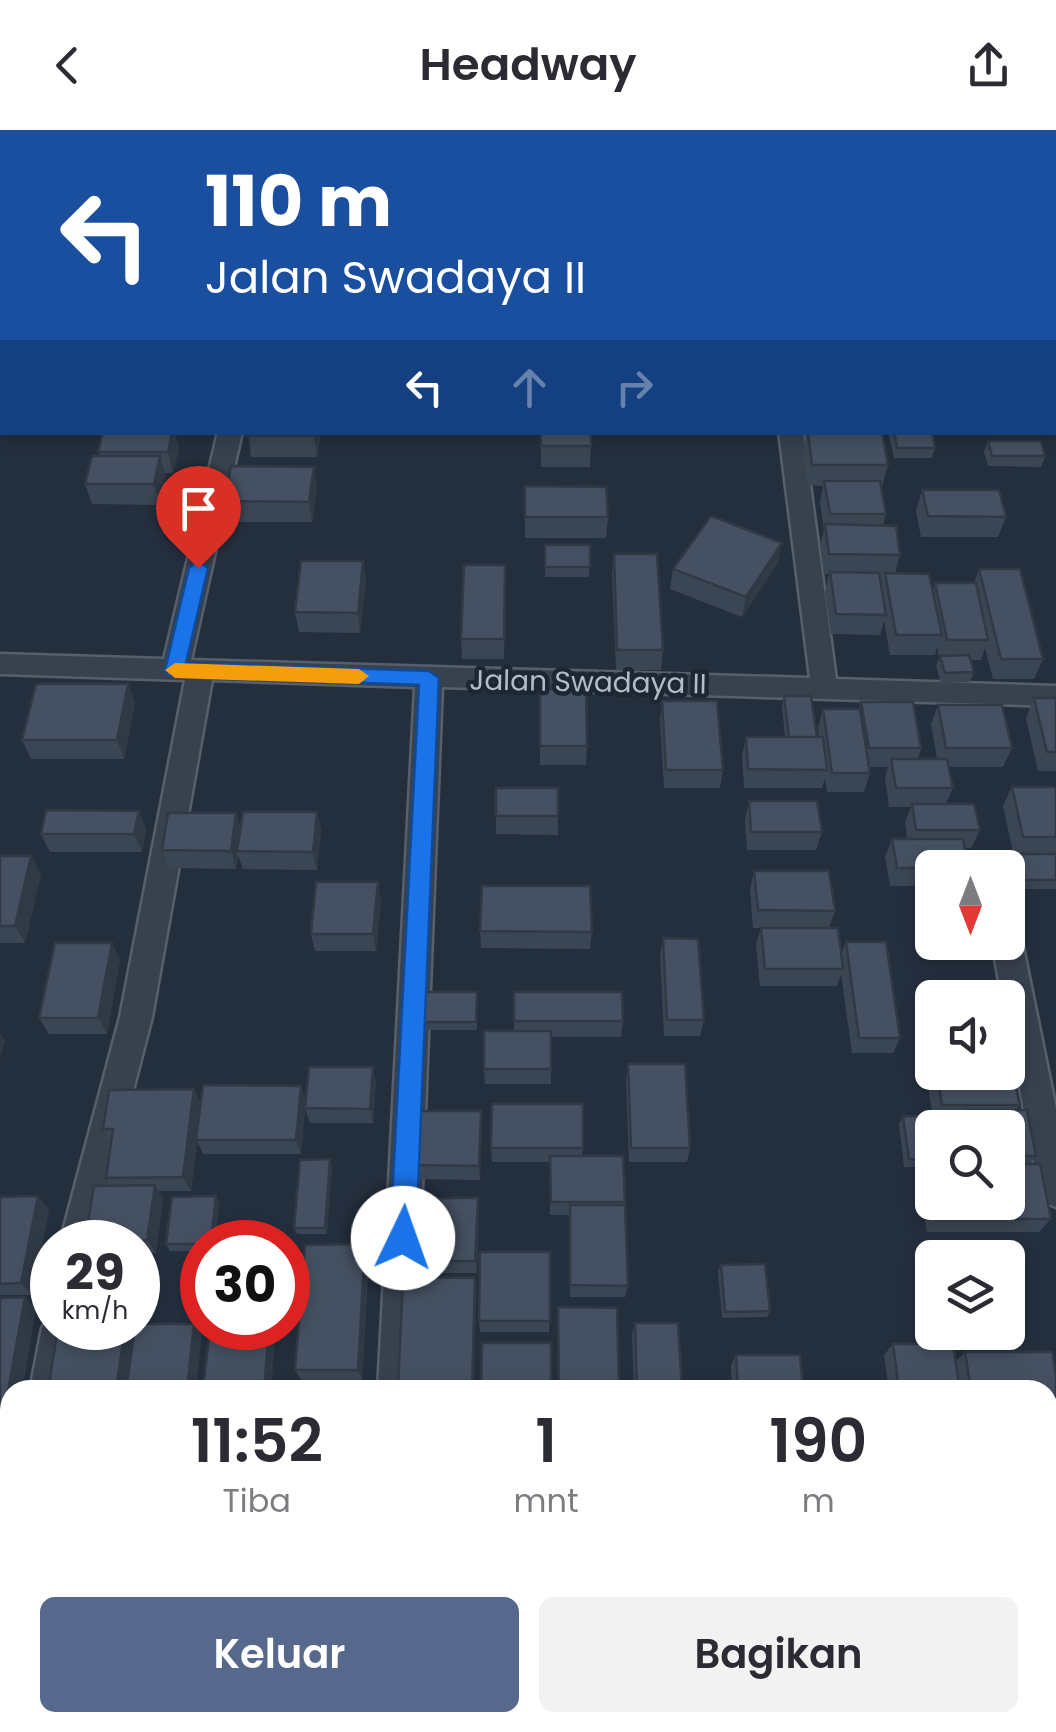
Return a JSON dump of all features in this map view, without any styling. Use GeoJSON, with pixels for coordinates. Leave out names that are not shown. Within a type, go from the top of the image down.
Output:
{"type":"FeatureCollection","features":[{"type":"Feature","properties":{"kind":"street"},"geometry":{"type":"LineString","coordinates":[[498,130],[535,130]]}},
{"type":"Feature","properties":{"kind":"street"},"geometry":{"type":"LineString","coordinates":[[83,1220],[136,1017],[188,671],[229,435]]}},
{"type":"Feature","properties":{"kind":"street"},"geometry":{"type":"LineString","coordinates":[[791,435],[824,687]]}},
{"type":"Feature","properties":{"kind":"street","name":"Jalan Swadaya II"},"geometry":{"type":"LineString","coordinates":[[0,664],[1056,696]]}},
{"type":"Feature","properties":{"kind":"street"},"geometry":{"type":"LineString","coordinates":[[396,1380],[429,678]]}},
{"type":"Feature","properties":{"kind":"street"},"geometry":{"type":"LineString","coordinates":[[1011,960],[1056,1191]]}},
{"type":"Feature","properties":{"kind":"street"},"geometry":{"type":"LineString","coordinates":[[50,1380],[56,1350]]}},
{"type":"Feature","properties":{"kind":"building"},"geometry":{"type":"Polygon","coordinates":[[[102,435],[171,435],[168,452],[98,452],[102,435]]]}},
{"type":"Feature","properties":{"kind":"building"},"geometry":{"type":"Polygon","coordinates":[[[247,435],[314,435],[314,436],[247,435]]]}},
{"type":"Feature","properties":{"kind":"building"},"geometry":{"type":"Polygon","coordinates":[[[541,435],[591,435],[591,446],[541,446],[541,435]]]}},
{"type":"Feature","properties":{"kind":"building"},"geometry":{"type":"Polygon","coordinates":[[[808,435],[883,435],[888,465],[812,465],[808,435]]]}},
{"type":"Feature","properties":{"kind":"building"},"geometry":{"type":"Polygon","coordinates":[[[895,435],[933,435],[935,448],[897,448],[895,435]]]}},
{"type":"Feature","properties":{"kind":"building"},"geometry":{"type":"Polygon","coordinates":[[[988,441],[1041,441],[1045,456],[992,456],[988,441]]]}},
{"type":"Feature","properties":{"kind":"building"},"geometry":{"type":"Polygon","coordinates":[[[92,456],[160,456],[154,484],[85,484],[92,456]]]}},
{"type":"Feature","properties":{"kind":"building"},"geometry":{"type":"Polygon","coordinates":[[[231,466],[314,467],[309,502],[224,501],[231,466]]]}},
{"type":"Feature","properties":{"kind":"building"},"geometry":{"type":"Polygon","coordinates":[[[824,481],[880,481],[886,514],[830,514],[824,481]]]}},
{"type":"Feature","properties":{"kind":"building"},"geometry":{"type":"Polygon","coordinates":[[[525,486],[606,487],[608,517],[525,517],[525,486]]]}},
{"type":"Feature","properties":{"kind":"building"},"geometry":{"type":"Polygon","coordinates":[[[922,490],[999,490],[1006,517],[928,516],[922,490]]]}},
{"type":"Feature","properties":{"kind":"building"},"geometry":{"type":"Polygon","coordinates":[[[711,516],[782,543],[746,597],[673,569],[711,516]]]}},
{"type":"Feature","properties":{"kind":"building"},"geometry":{"type":"Polygon","coordinates":[[[825,524],[896,526],[900,555],[829,554],[825,524]]]}},
{"type":"Feature","properties":{"kind":"building"},"geometry":{"type":"Polygon","coordinates":[[[545,545],[590,545],[590,567],[545,567],[545,545]]]}},
{"type":"Feature","properties":{"kind":"building"},"geometry":{"type":"Polygon","coordinates":[[[614,554],[657,554],[663,650],[617,650],[614,554]]]}},
{"type":"Feature","properties":{"kind":"building"},"geometry":{"type":"Polygon","coordinates":[[[301,561],[363,561],[358,613],[295,612],[301,561]]]}},
{"type":"Feature","properties":{"kind":"building"},"geometry":{"type":"Polygon","coordinates":[[[464,565],[505,565],[504,639],[461,639],[464,565]]]}},
{"type":"Feature","properties":{"kind":"building"},"geometry":{"type":"Polygon","coordinates":[[[979,569],[1020,569],[1043,659],[1001,659],[979,569]]]}},
{"type":"Feature","properties":{"kind":"building"},"geometry":{"type":"Polygon","coordinates":[[[830,572],[879,573],[886,615],[836,614],[830,572]]]}},
{"type":"Feature","properties":{"kind":"building"},"geometry":{"type":"Polygon","coordinates":[[[885,573],[929,574],[942,635],[896,635],[885,573]]]}},
{"type":"Feature","properties":{"kind":"building"},"geometry":{"type":"Polygon","coordinates":[[[935,583],[976,583],[988,640],[947,640],[935,583]]]}},
{"type":"Feature","properties":{"kind":"building"},"geometry":{"type":"Polygon","coordinates":[[[969,655],[974,672],[945,673],[940,656],[969,655]]]}},
{"type":"Feature","properties":{"kind":"building"},"geometry":{"type":"Polygon","coordinates":[[[36,684],[128,684],[117,740],[22,740],[36,684]]]}},
{"type":"Feature","properties":{"kind":"building"},"geometry":{"type":"Polygon","coordinates":[[[540,689],[586,689],[587,746],[540,746],[540,689]]]}},
{"type":"Feature","properties":{"kind":"building"},"geometry":{"type":"Polygon","coordinates":[[[784,696],[811,696],[817,737],[789,737],[784,696]]]}},
{"type":"Feature","properties":{"kind":"building"},"geometry":{"type":"Polygon","coordinates":[[[1034,698],[1056,698],[1056,752],[1047,752],[1034,698]]]}},
{"type":"Feature","properties":{"kind":"building"},"geometry":{"type":"Polygon","coordinates":[[[662,701],[717,701],[723,770],[666,770],[662,701]]]}},
{"type":"Feature","properties":{"kind":"building"},"geometry":{"type":"Polygon","coordinates":[[[861,702],[913,702],[921,748],[869,748],[861,702]]]}},
{"type":"Feature","properties":{"kind":"building"},"geometry":{"type":"Polygon","coordinates":[[[938,705],[1002,705],[1012,748],[946,748],[938,705]]]}},
{"type":"Feature","properties":{"kind":"building"},"geometry":{"type":"Polygon","coordinates":[[[823,709],[860,709],[870,773],[832,773],[823,709]]]}},
{"type":"Feature","properties":{"kind":"building"},"geometry":{"type":"Polygon","coordinates":[[[746,737],[823,737],[827,770],[748,769],[746,737]]]}},
{"type":"Feature","properties":{"kind":"building"},"geometry":{"type":"Polygon","coordinates":[[[891,759],[947,759],[953,788],[896,788],[891,759]]]}},
{"type":"Feature","properties":{"kind":"building"},"geometry":{"type":"Polygon","coordinates":[[[1012,787],[1056,787],[1056,837],[1023,837],[1012,787]]]}},
{"type":"Feature","properties":{"kind":"building"},"geometry":{"type":"Polygon","coordinates":[[[496,788],[558,788],[558,816],[496,816],[496,788]]]}},
{"type":"Feature","properties":{"kind":"building"},"geometry":{"type":"Polygon","coordinates":[[[749,801],[817,801],[822,832],[751,832],[749,801]]]}},
{"type":"Feature","properties":{"kind":"building"},"geometry":{"type":"Polygon","coordinates":[[[912,804],[974,804],[980,830],[916,830],[912,804]]]}},
{"type":"Feature","properties":{"kind":"building"},"geometry":{"type":"Polygon","coordinates":[[[46,810],[139,811],[134,834],[41,834],[46,810]]]}},
{"type":"Feature","properties":{"kind":"building"},"geometry":{"type":"Polygon","coordinates":[[[243,812],[317,812],[313,852],[237,851],[243,812]]]}},
{"type":"Feature","properties":{"kind":"building"},"geometry":{"type":"Polygon","coordinates":[[[168,813],[236,813],[231,851],[162,850],[168,813]]]}},
{"type":"Feature","properties":{"kind":"building"},"geometry":{"type":"Polygon","coordinates":[[[892,839],[963,839],[965,850],[915,850],[915,868],[897,868],[892,839]]]}},
{"type":"Feature","properties":{"kind":"building"},"geometry":{"type":"Polygon","coordinates":[[[1025,854],[1056,854],[1056,880],[1025,880],[1025,854]]]}},
{"type":"Feature","properties":{"kind":"building"},"geometry":{"type":"Polygon","coordinates":[[[0,856],[31,856],[15,926],[0,926],[0,856]]]}},
{"type":"Feature","properties":{"kind":"building"},"geometry":{"type":"Polygon","coordinates":[[[754,871],[829,871],[835,911],[758,910],[754,871]]]}},
{"type":"Feature","properties":{"kind":"building"},"geometry":{"type":"Polygon","coordinates":[[[316,882],[378,882],[373,934],[311,934],[316,882]]]}},
{"type":"Feature","properties":{"kind":"building"},"geometry":{"type":"Polygon","coordinates":[[[482,886],[590,886],[592,932],[480,931],[482,886]]]}},
{"type":"Feature","properties":{"kind":"building"},"geometry":{"type":"Polygon","coordinates":[[[761,928],[838,928],[843,969],[765,969],[761,928]]]}},
{"type":"Feature","properties":{"kind":"building"},"geometry":{"type":"Polygon","coordinates":[[[663,938],[698,939],[704,1020],[667,1020],[663,938]]]}},
{"type":"Feature","properties":{"kind":"building"},"geometry":{"type":"Polygon","coordinates":[[[846,942],[886,942],[900,1038],[859,1038],[846,942]]]}},
{"type":"Feature","properties":{"kind":"building"},"geometry":{"type":"Polygon","coordinates":[[[55,943],[112,943],[98,1018],[39,1018],[55,943]]]}},
{"type":"Feature","properties":{"kind":"building"},"geometry":{"type":"Polygon","coordinates":[[[421,992],[477,992],[476,1022],[419,1022],[421,992]]]}},
{"type":"Feature","properties":{"kind":"building"},"geometry":{"type":"Polygon","coordinates":[[[514,992],[622,992],[623,1021],[514,1021],[514,992]]]}},
{"type":"Feature","properties":{"kind":"building"},"geometry":{"type":"Polygon","coordinates":[[[484,1031],[551,1031],[551,1069],[484,1069],[484,1031]]]}},
{"type":"Feature","properties":{"kind":"building"},"geometry":{"type":"Polygon","coordinates":[[[628,1064],[685,1064],[690,1148],[631,1148],[628,1064]]]}},
{"type":"Feature","properties":{"kind":"building"},"geometry":{"type":"Polygon","coordinates":[[[309,1067],[373,1067],[370,1109],[305,1108],[309,1067]]]}},
{"type":"Feature","properties":{"kind":"building"},"geometry":{"type":"Polygon","coordinates":[[[203,1085],[301,1086],[296,1140],[196,1140],[203,1085]]]}},
{"type":"Feature","properties":{"kind":"building"},"geometry":{"type":"Polygon","coordinates":[[[194,1089],[183,1177],[106,1178],[113,1129],[103,1129],[109,1090],[194,1089]]]}},
{"type":"Feature","properties":{"kind":"building"},"geometry":{"type":"Polygon","coordinates":[[[940,1090],[1017,1090],[1020,1105],[942,1105],[940,1090]]]}},
{"type":"Feature","properties":{"kind":"building"},"geometry":{"type":"Polygon","coordinates":[[[492,1104],[583,1104],[583,1148],[491,1148],[492,1104]]]}},
{"type":"Feature","properties":{"kind":"building"},"geometry":{"type":"Polygon","coordinates":[[[1025,1110],[1027,1110],[1036,1156],[1025,1156],[1025,1110]]]}},
{"type":"Feature","properties":{"kind":"building"},"geometry":{"type":"Polygon","coordinates":[[[414,1111],[481,1111],[479,1166],[412,1165],[414,1111]]]}},
{"type":"Feature","properties":{"kind":"building"},"geometry":{"type":"Polygon","coordinates":[[[903,1116],[915,1116],[915,1159],[909,1159],[903,1116]]]}},
{"type":"Feature","properties":{"kind":"building"},"geometry":{"type":"Polygon","coordinates":[[[550,1156],[623,1156],[625,1202],[551,1202],[550,1156]]]}},
{"type":"Feature","properties":{"kind":"building"},"geometry":{"type":"Polygon","coordinates":[[[330,1159],[325,1228],[310,1228],[310,1220],[295,1220],[300,1160],[330,1159]]]}},
{"type":"Feature","properties":{"kind":"building"},"geometry":{"type":"Polygon","coordinates":[[[1025,1164],[1040,1164],[1051,1219],[1025,1219],[1025,1164]]]}},
{"type":"Feature","properties":{"kind":"building"},"geometry":{"type":"Polygon","coordinates":[[[155,1185],[150,1220],[88,1220],[94,1186],[155,1185]]]}},
{"type":"Feature","properties":{"kind":"building"},"geometry":{"type":"Polygon","coordinates":[[[38,1196],[33,1220],[30,1220],[21,1283],[0,1284],[0,1197],[38,1196]]]}},
{"type":"Feature","properties":{"kind":"building"},"geometry":{"type":"Polygon","coordinates":[[[216,1196],[213,1220],[180,1220],[180,1244],[166,1244],[172,1197],[216,1196]]]}},
{"type":"Feature","properties":{"kind":"building"},"geometry":{"type":"Polygon","coordinates":[[[412,1198],[478,1198],[475,1261],[408,1261],[412,1198]]]}},
{"type":"Feature","properties":{"kind":"building"},"geometry":{"type":"Polygon","coordinates":[[[570,1205],[625,1205],[628,1286],[570,1285],[570,1205]]]}},
{"type":"Feature","properties":{"kind":"building"},"geometry":{"type":"Polygon","coordinates":[[[365,1244],[358,1370],[295,1370],[297,1350],[310,1350],[310,1245],[365,1244]]]}},
{"type":"Feature","properties":{"kind":"building"},"geometry":{"type":"Polygon","coordinates":[[[480,1252],[550,1252],[550,1321],[479,1321],[480,1252]]]}},
{"type":"Feature","properties":{"kind":"building"},"geometry":{"type":"Polygon","coordinates":[[[765,1264],[770,1311],[725,1312],[721,1265],[765,1264]]]}},
{"type":"Feature","properties":{"kind":"building"},"geometry":{"type":"Polygon","coordinates":[[[403,1277],[475,1278],[472,1380],[398,1380],[403,1277]]]}},
{"type":"Feature","properties":{"kind":"building"},"geometry":{"type":"Polygon","coordinates":[[[25,1297],[10,1380],[0,1380],[0,1298],[25,1297]]]}},
{"type":"Feature","properties":{"kind":"building"},"geometry":{"type":"Polygon","coordinates":[[[558,1307],[617,1308],[619,1380],[559,1380],[558,1307]]]}},
{"type":"Feature","properties":{"kind":"building"},"geometry":{"type":"Polygon","coordinates":[[[635,1323],[678,1323],[681,1380],[637,1380],[635,1323]]]}},
{"type":"Feature","properties":{"kind":"building"},"geometry":{"type":"Polygon","coordinates":[[[160,1324],[180,1324],[180,1350],[191,1350],[188,1380],[127,1380],[132,1350],[160,1350],[160,1324]]]}},
{"type":"Feature","properties":{"kind":"building"},"geometry":{"type":"Polygon","coordinates":[[[482,1343],[551,1343],[551,1380],[481,1380],[482,1343]]]}},
{"type":"Feature","properties":{"kind":"building"},"geometry":{"type":"Polygon","coordinates":[[[893,1344],[915,1344],[915,1350],[954,1350],[958,1380],[898,1380],[893,1344]]]}},
{"type":"Feature","properties":{"kind":"building"},"geometry":{"type":"Polygon","coordinates":[[[54,1350],[122,1350],[117,1380],[50,1380],[54,1350]]]}},
{"type":"Feature","properties":{"kind":"building"},"geometry":{"type":"Polygon","coordinates":[[[208,1350],[267,1350],[265,1380],[204,1380],[208,1350]]]}},
{"type":"Feature","properties":{"kind":"building"},"geometry":{"type":"Polygon","coordinates":[[[965,1352],[1052,1352],[1056,1380],[969,1380],[965,1352]]]}},
{"type":"Feature","properties":{"kind":"building"},"geometry":{"type":"Polygon","coordinates":[[[736,1355],[800,1355],[802,1380],[737,1380],[736,1355]]]}},
{"type":"Feature","properties":{"kind":"slow traffic"},"geometry":{"type":"LineString","coordinates":[[175,670],[359,676]]}},
{"type":"Feature","properties":{"kind":"route"},"geometry":{"type":"LineString","coordinates":[[198,568],[175,670],[429,678],[403,1238]]}}]}
